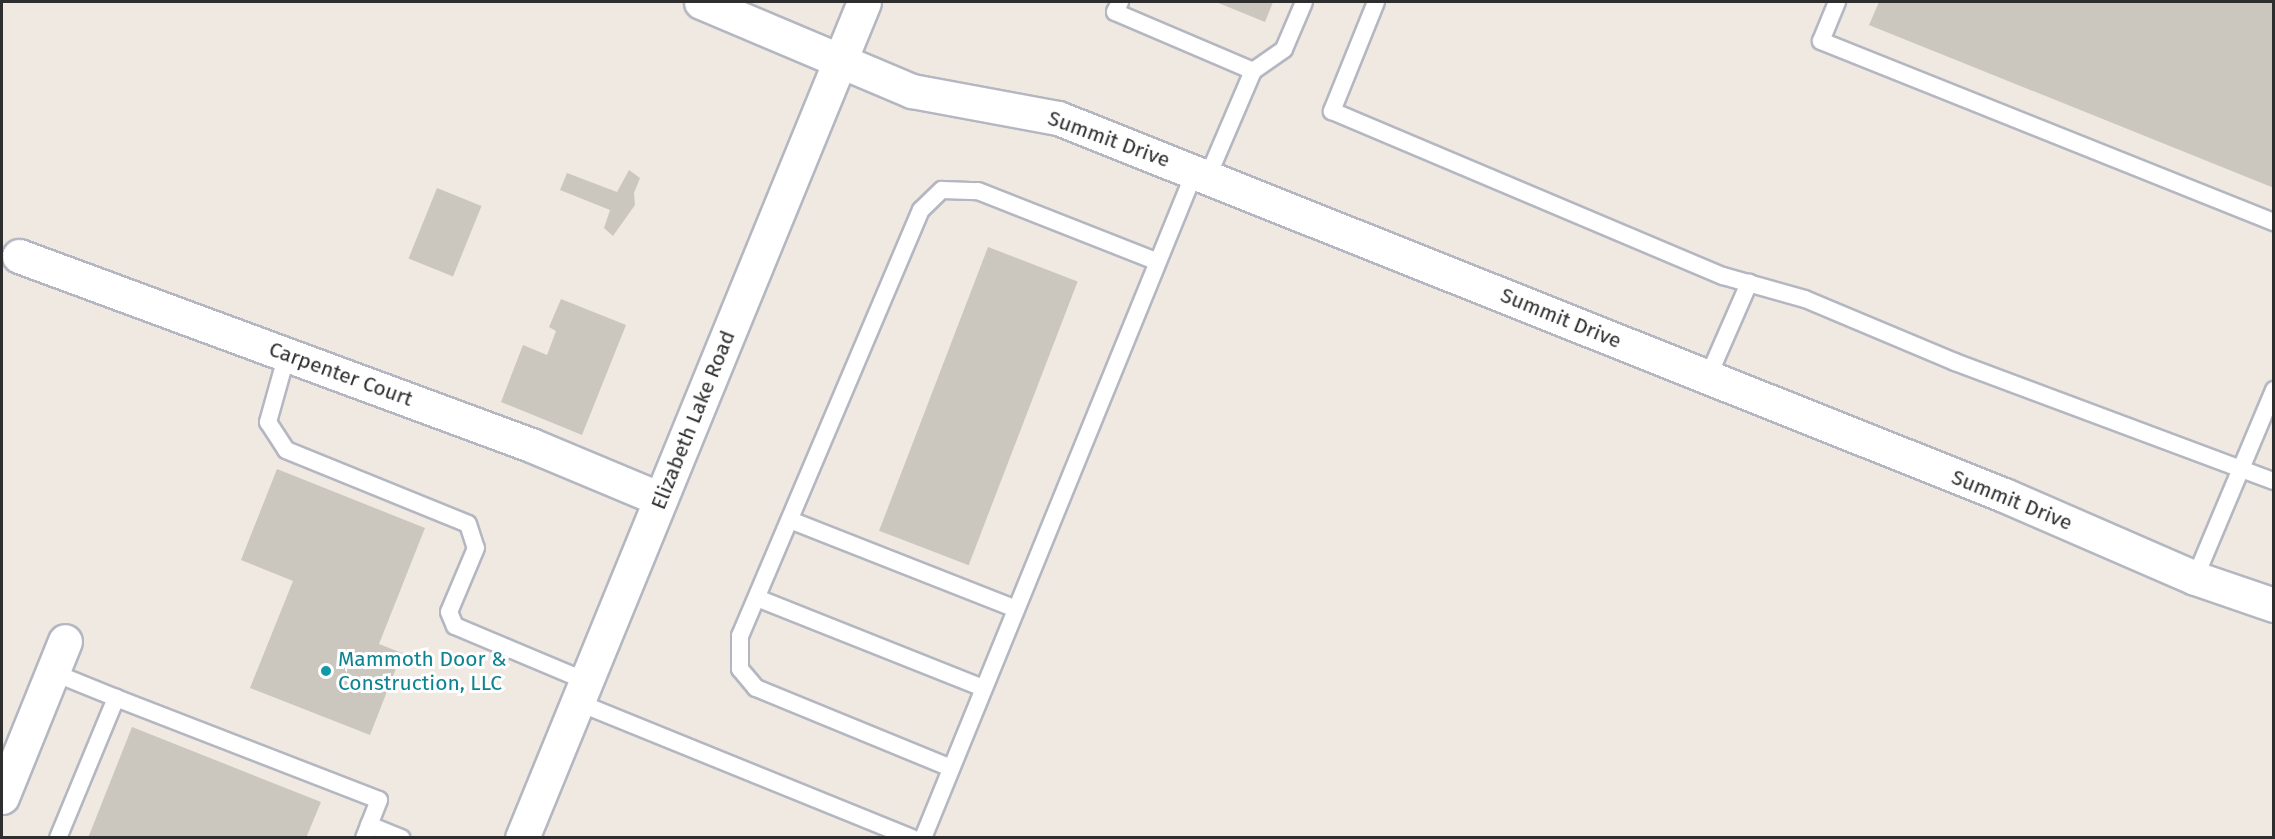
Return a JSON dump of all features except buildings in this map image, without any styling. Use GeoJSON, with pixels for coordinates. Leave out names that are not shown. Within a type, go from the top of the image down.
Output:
{"type":"FeatureCollection","features":[{"type":"Feature","properties":{"kind":"street","name":"Summit Drive"},"geometry":{"type":"LineString","coordinates":[[701,2],[912,91],[1058,118],[1202,173],[2004,495],[2195,578],[2274,605]]}},
{"type":"Feature","properties":{"kind":"street","name":"Elizabeth Lake Road"},"geometry":{"type":"LineString","coordinates":[[522,837],[864,2]]}},
{"type":"Feature","properties":{"kind":"street","name":"Carpenter Court"},"geometry":{"type":"LineString","coordinates":[[19,256],[531,445],[660,500]]}},
{"type":"Feature","properties":{"kind":"street"},"geometry":{"type":"LineString","coordinates":[[2,797],[65,641]]}},
{"type":"Feature","properties":{"kind":"lane"},"geometry":{"type":"LineString","coordinates":[[1120,2],[1115,12],[1253,70]]}},
{"type":"Feature","properties":{"kind":"lane"},"geometry":{"type":"LineString","coordinates":[[923,837],[1158,262],[1253,70],[1284,49],[1304,2]]}},
{"type":"Feature","properties":{"kind":"lane"},"geometry":{"type":"LineString","coordinates":[[1376,2],[1332,111],[1683,260],[1805,300],[1955,362],[2274,481]]}},
{"type":"Feature","properties":{"kind":"lane"},"geometry":{"type":"LineString","coordinates":[[1837,2],[1821,41],[2274,222]]}},
{"type":"Feature","properties":{"kind":"lane"},"geometry":{"type":"LineString","coordinates":[[951,768],[756,688],[740,669],[740,636],[921,210],[942,190],[978,190],[1158,262]]}},
{"type":"Feature","properties":{"kind":"lane"},"geometry":{"type":"LineString","coordinates":[[1708,377],[1749,283]]}},
{"type":"Feature","properties":{"kind":"lane"},"geometry":{"type":"LineString","coordinates":[[287,354],[268,422],[286,450],[468,524],[476,548],[449,612],[455,626],[582,692],[912,837]]}},
{"type":"Feature","properties":{"kind":"lane"},"geometry":{"type":"LineString","coordinates":[[2195,578],[2274,390]]}},
{"type":"Feature","properties":{"kind":"lane"},"geometry":{"type":"LineString","coordinates":[[790,520],[1016,609]]}},
{"type":"Feature","properties":{"kind":"lane"},"geometry":{"type":"LineString","coordinates":[[757,597],[983,688]]}},
{"type":"Feature","properties":{"kind":"lane"},"geometry":{"type":"LineString","coordinates":[[52,672],[116,699],[379,800],[367,831],[402,837]]}},
{"type":"Feature","properties":{"kind":"lane"},"geometry":{"type":"LineString","coordinates":[[58,837],[116,699]]}},
{"type":"Feature","properties":{"kind":"place","name":"Mammoth Door & Construction, LLC"},"geometry":{"type":"Point","coordinates":[326,671]}}]}
